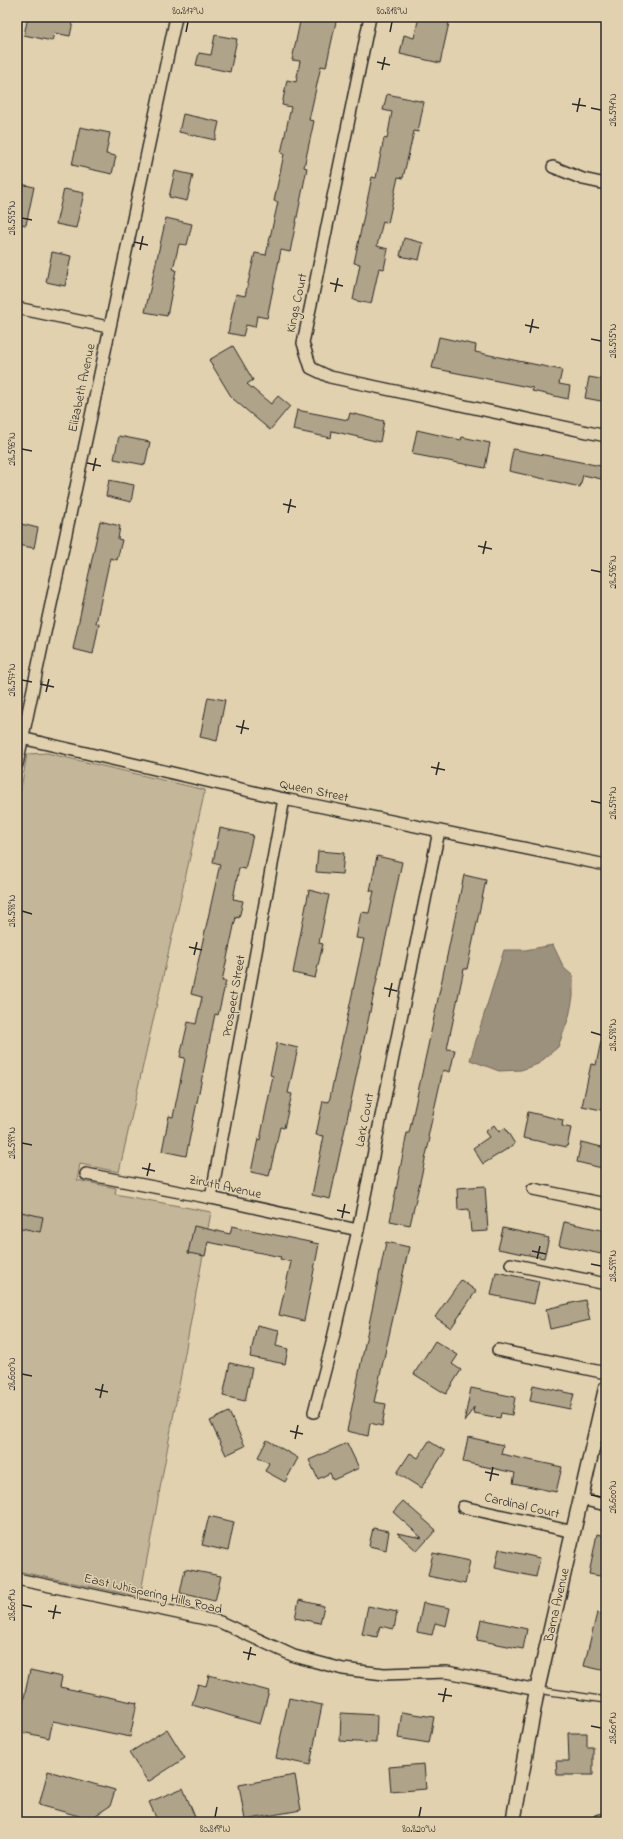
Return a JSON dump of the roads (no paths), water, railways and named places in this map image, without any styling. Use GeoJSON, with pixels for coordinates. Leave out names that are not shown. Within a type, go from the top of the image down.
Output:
{"type":"FeatureCollection","features":[{"type":"Feature","properties":{"kind":"street","name":"Elizabeth Avenue"},"geometry":{"type":"LineString","coordinates":[[17,764],[20,738],[176,17]]}},
{"type":"Feature","properties":{"kind":"street","name":"Kings Court"},"geometry":{"type":"LineString","coordinates":[[370,17],[303,343],[311,368],[330,377],[606,436]]}},
{"type":"Feature","properties":{"kind":"street"},"geometry":{"type":"LineString","coordinates":[[553,167],[583,179],[606,184]]}},
{"type":"Feature","properties":{"kind":"street"},"geometry":{"type":"LineString","coordinates":[[17,308],[108,327]]}},
{"type":"Feature","properties":{"kind":"street","name":"Queen Street"},"geometry":{"type":"LineString","coordinates":[[20,738],[284,800],[606,865]]}},
{"type":"Feature","properties":{"kind":"street","name":"Prospect Street"},"geometry":{"type":"LineString","coordinates":[[211,1198],[284,800]]}},
{"type":"Feature","properties":{"kind":"street","name":"Lark Court"},"geometry":{"type":"LineString","coordinates":[[314,1412],[331,1347],[358,1230],[439,831]]}},
{"type":"Feature","properties":{"kind":"street","name":"Ziruth Avenue"},"geometry":{"type":"LineString","coordinates":[[86,1174],[211,1198],[358,1230]]}},
{"type":"Feature","properties":{"kind":"street"},"geometry":{"type":"LineString","coordinates":[[533,1189],[606,1204]]}},
{"type":"Feature","properties":{"kind":"street"},"geometry":{"type":"LineString","coordinates":[[511,1264],[606,1284]]}},
{"type":"Feature","properties":{"kind":"street"},"geometry":{"type":"LineString","coordinates":[[498,1350],[606,1373]]}},
{"type":"Feature","properties":{"kind":"street","name":"Barna Avenue"},"geometry":{"type":"LineString","coordinates":[[513,1822],[538,1690],[606,1388]]}},
{"type":"Feature","properties":{"kind":"street"},"geometry":{"type":"LineString","coordinates":[[581,1499],[606,1505]]}},
{"type":"Feature","properties":{"kind":"street","name":"Cardinal Court"},"geometry":{"type":"LineString","coordinates":[[463,1507],[574,1532]]}},
{"type":"Feature","properties":{"kind":"street","name":"East Whispering Hills Road"},"geometry":{"type":"LineString","coordinates":[[17,1579],[220,1622],[294,1656],[343,1669],[384,1674],[447,1672],[538,1690]]}},
{"type":"Feature","properties":{"kind":"street"},"geometry":{"type":"LineString","coordinates":[[599,1822],[606,1821]]}},
{"type":"Feature","properties":{"kind":"lane"},"geometry":{"type":"LineString","coordinates":[[538,1690],[606,1700]]}}]}
